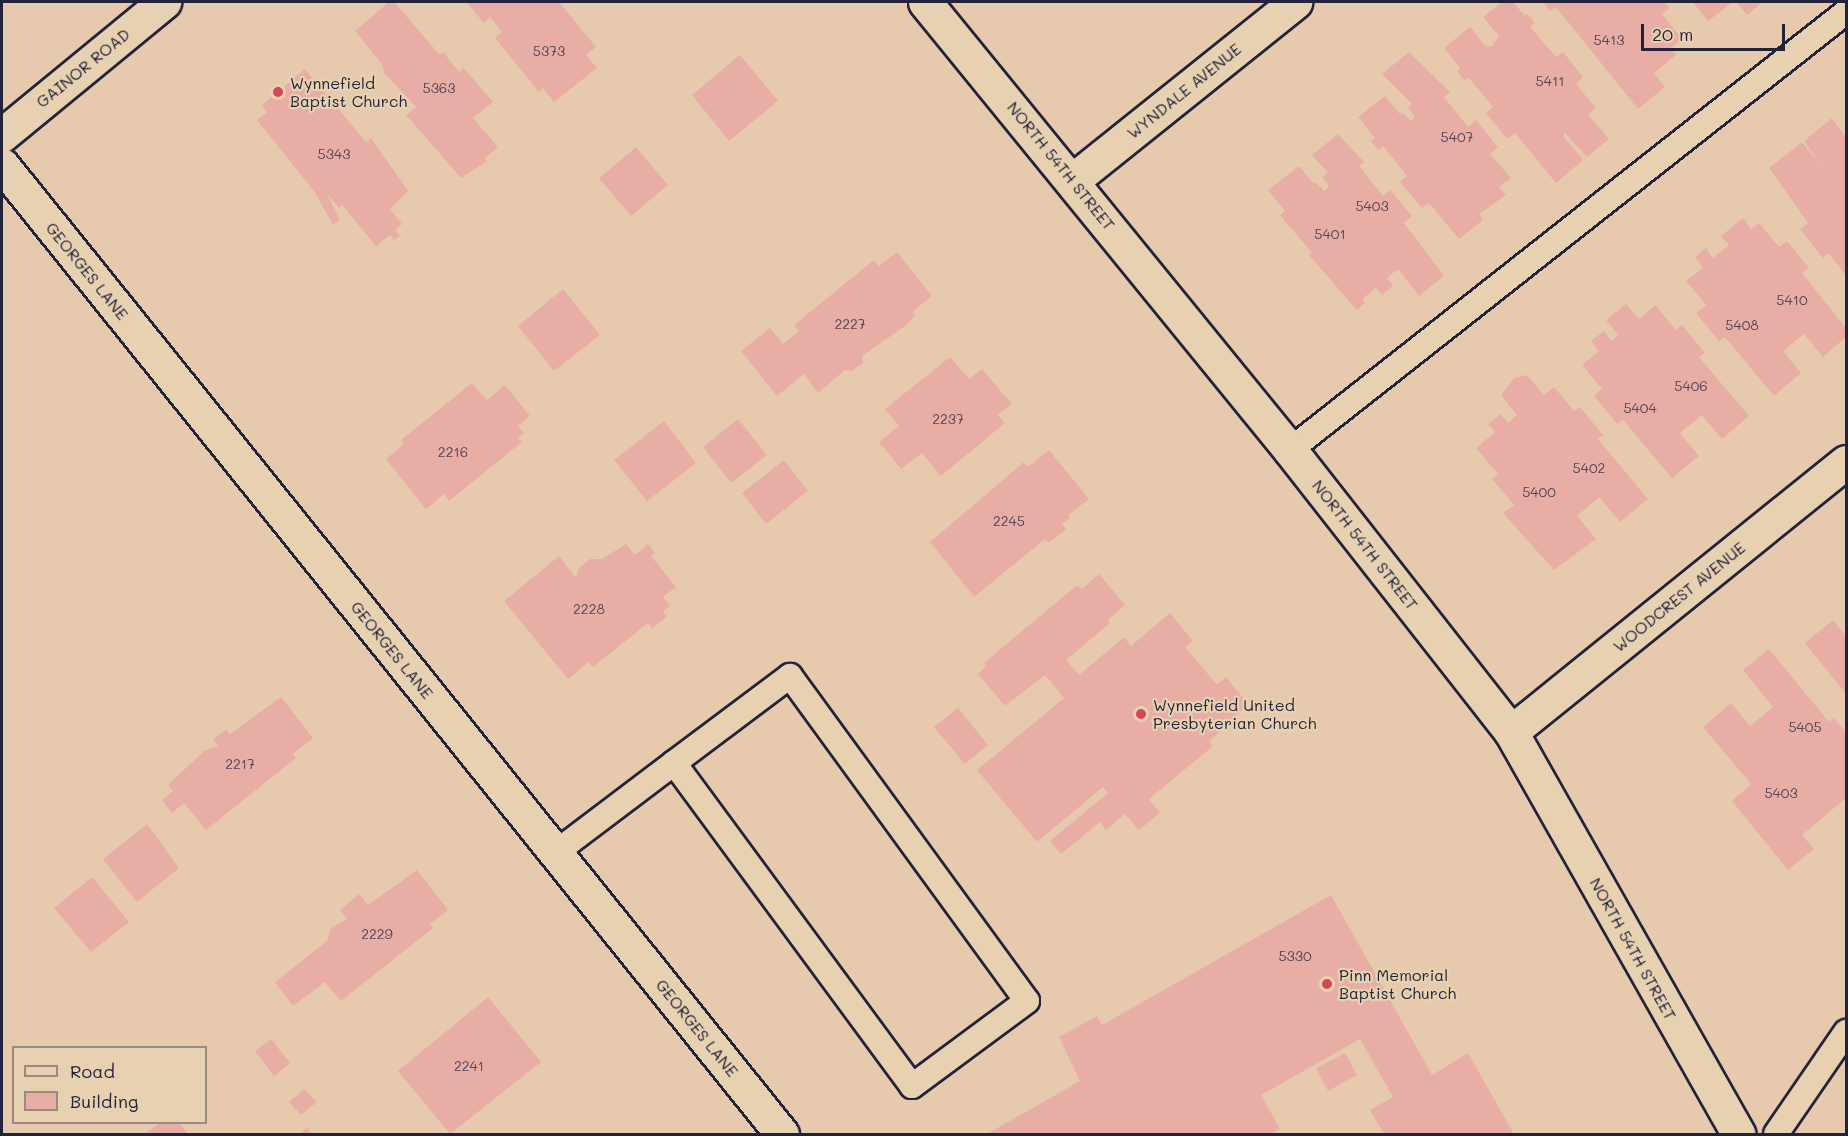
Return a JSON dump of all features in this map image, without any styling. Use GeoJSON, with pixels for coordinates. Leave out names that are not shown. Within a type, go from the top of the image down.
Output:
{"type":"FeatureCollection","features":[{"type":"Feature","properties":{"kind":"street","name":"GAINOR ROAD"},"geometry":{"type":"LineString","coordinates":[[2,135],[164,2]]}},
{"type":"Feature","properties":{"kind":"street","name":"NORTH 54TH STREET"},"geometry":{"type":"LineString","coordinates":[[925,2],[1073,180],[1290,450],[1511,732],[1738,1134]]}},
{"type":"Feature","properties":{"kind":"street","name":"WYNDALE AVENUE"},"geometry":{"type":"LineString","coordinates":[[1073,180],[1295,2]]}},
{"type":"Feature","properties":{"kind":"street","name":"GEORGES LANE"},"geometry":{"type":"LineString","coordinates":[[2,165],[782,1134]]}},
{"type":"Feature","properties":{"kind":"street","name":"WOODCREST AVENUE"},"geometry":{"type":"LineString","coordinates":[[1511,732],[1846,462]]}},
{"type":"Feature","properties":{"kind":"lane"},"geometry":{"type":"LineString","coordinates":[[1290,450],[1846,12]]}},
{"type":"Feature","properties":{"kind":"lane"},"geometry":{"type":"LineString","coordinates":[[555,853],[674,763],[790,676],[1027,1001],[912,1086],[674,763]]}},
{"type":"Feature","properties":{"kind":"lane"},"geometry":{"type":"LineString","coordinates":[[1776,1134],[1846,1032]]}},
{"type":"Feature","properties":{"kind":"building"},"geometry":{"type":"Polygon","coordinates":[[[389,2],[394,2],[440,55],[443,52],[459,72],[464,68],[493,102],[473,118],[498,147],[484,159],[487,161],[461,178],[406,115],[416,107],[385,74],[382,64],[355,31],[389,2]]]}},
{"type":"Feature","properties":{"kind":"building"},"geometry":{"type":"Polygon","coordinates":[[[466,2],[559,2],[596,47],[586,55],[597,68],[554,102],[543,88],[539,92],[495,38],[502,32],[490,17],[484,23],[466,2]]]}},
{"type":"Feature","properties":{"kind":"building"},"geometry":{"type":"Polygon","coordinates":[[[1502,2],[1513,2],[1525,16],[1528,14],[1535,23],[1530,27],[1556,57],[1563,52],[1583,77],[1576,84],[1596,108],[1588,114],[1609,139],[1587,157],[1565,133],[1563,136],[1583,160],[1556,183],[1515,133],[1507,139],[1486,113],[1493,107],[1469,78],[1465,81],[1457,71],[1460,68],[1444,48],[1470,27],[1486,47],[1492,46],[1499,36],[1483,17],[1502,2]]]}},
{"type":"Feature","properties":{"kind":"building"},"geometry":{"type":"Polygon","coordinates":[[[1543,2],[1664,2],[1670,8],[1662,14],[1682,39],[1671,48],[1676,55],[1654,73],[1665,87],[1638,109],[1556,7],[1550,11],[1543,2]]]}},
{"type":"Feature","properties":{"kind":"building"},"geometry":{"type":"Polygon","coordinates":[[[1693,2],[1733,2],[1708,21],[1693,2]]]}},
{"type":"Feature","properties":{"kind":"building"},"geometry":{"type":"Polygon","coordinates":[[[1736,2],[1763,2],[1747,15],[1736,2]]]}},
{"type":"Feature","properties":{"kind":"building"},"geometry":{"type":"Polygon","coordinates":[[[1409,52],[1450,92],[1444,97],[1468,127],[1476,120],[1498,147],[1490,154],[1511,178],[1499,187],[1506,195],[1479,214],[1483,220],[1459,239],[1429,203],[1422,208],[1400,182],[1407,176],[1383,146],[1379,150],[1371,141],[1375,138],[1358,117],[1385,96],[1400,114],[1402,112],[1411,121],[1415,117],[1408,108],[1412,104],[1382,74],[1409,52]]]}},
{"type":"Feature","properties":{"kind":"building"},"geometry":{"type":"Polygon","coordinates":[[[740,55],[778,101],[729,141],[692,95],[740,55]]]}},
{"type":"Feature","properties":{"kind":"building"},"geometry":{"type":"Polygon","coordinates":[[[305,69],[366,142],[371,138],[408,191],[390,209],[402,224],[395,230],[400,236],[394,240],[390,235],[376,246],[342,205],[339,208],[327,194],[340,220],[333,225],[314,191],[257,120],[267,112],[262,105],[305,69]]]}},
{"type":"Feature","properties":{"kind":"building"},"geometry":{"type":"Polygon","coordinates":[[[1832,118],[1846,137],[1846,276],[1829,253],[1823,258],[1800,229],[1808,223],[1769,168],[1802,142],[1823,168],[1804,141],[1832,118]]]}},
{"type":"Feature","properties":{"kind":"building"},"geometry":{"type":"Polygon","coordinates":[[[1338,134],[1364,162],[1359,166],[1383,196],[1390,190],[1412,216],[1404,223],[1444,276],[1419,296],[1398,269],[1387,278],[1393,286],[1382,295],[1376,288],[1362,299],[1365,303],[1357,310],[1309,255],[1312,253],[1280,215],[1285,211],[1268,190],[1299,166],[1314,184],[1316,182],[1324,191],[1327,189],[1329,186],[1322,177],[1328,173],[1312,155],[1338,134]]]}},
{"type":"Feature","properties":{"kind":"building"},"geometry":{"type":"Polygon","coordinates":[[[636,147],[668,185],[631,216],[599,178],[636,147]]]}},
{"type":"Feature","properties":{"kind":"building"},"geometry":{"type":"Polygon","coordinates":[[[1743,218],[1751,229],[1759,223],[1779,247],[1787,241],[1809,268],[1802,273],[1846,328],[1846,337],[1823,357],[1804,334],[1783,351],[1801,373],[1774,396],[1725,337],[1719,341],[1696,313],[1706,305],[1686,281],[1703,268],[1695,257],[1706,248],[1713,258],[1729,245],[1721,236],[1743,218]]]}},
{"type":"Feature","properties":{"kind":"building"},"geometry":{"type":"Polygon","coordinates":[[[897,252],[932,296],[912,312],[915,315],[905,326],[862,356],[863,363],[852,371],[845,370],[818,393],[804,374],[777,396],[741,351],[770,328],[783,344],[799,331],[794,325],[874,260],[879,266],[897,252]]]}},
{"type":"Feature","properties":{"kind":"building"},"geometry":{"type":"Polygon","coordinates":[[[563,289],[600,335],[554,371],[518,326],[563,289]]]}},
{"type":"Feature","properties":{"kind":"building"},"geometry":{"type":"Polygon","coordinates":[[[1626,304],[1639,319],[1655,305],[1676,330],[1682,325],[1705,353],[1699,357],[1749,416],[1722,439],[1702,415],[1680,433],[1699,456],[1672,478],[1623,420],[1617,424],[1594,396],[1602,389],[1582,365],[1599,351],[1591,341],[1604,331],[1611,341],[1618,335],[1606,320],[1626,304]]]}},
{"type":"Feature","properties":{"kind":"building"},"geometry":{"type":"Polygon","coordinates":[[[950,357],[969,379],[982,369],[1012,404],[998,415],[1005,423],[941,476],[922,453],[901,469],[879,442],[899,426],[885,409],[950,357]]]}},
{"type":"Feature","properties":{"kind":"building"},"geometry":{"type":"Polygon","coordinates":[[[1527,375],[1544,395],[1554,387],[1574,411],[1580,407],[1603,435],[1598,439],[1648,499],[1620,522],[1599,497],[1577,516],[1596,539],[1554,570],[1503,513],[1514,505],[1492,479],[1498,474],[1476,448],[1495,432],[1488,424],[1501,414],[1508,423],[1517,415],[1501,395],[1514,378],[1527,375]]]}},
{"type":"Feature","properties":{"kind":"building"},"geometry":{"type":"Polygon","coordinates":[[[472,383],[487,400],[505,385],[530,416],[518,426],[524,433],[518,438],[522,442],[449,501],[444,494],[426,509],[386,459],[404,444],[401,440],[472,383]]]}},
{"type":"Feature","properties":{"kind":"building"},"geometry":{"type":"Polygon","coordinates":[[[738,419],[767,455],[731,483],[703,447],[738,419]]]}},
{"type":"Feature","properties":{"kind":"building"},"geometry":{"type":"Polygon","coordinates":[[[664,421],[696,463],[647,501],[614,460],[664,421]]]}},
{"type":"Feature","properties":{"kind":"building"},"geometry":{"type":"Polygon","coordinates":[[[1049,450],[1089,499],[1068,515],[1070,518],[1062,524],[1066,529],[1049,543],[1045,539],[974,597],[930,542],[1024,462],[1028,467],[1049,450]]]}},
{"type":"Feature","properties":{"kind":"building"},"geometry":{"type":"Polygon","coordinates":[[[784,460],[808,491],[766,524],[742,493],[784,460]]]}},
{"type":"Feature","properties":{"kind":"building"},"geometry":{"type":"Polygon","coordinates":[[[626,544],[635,555],[648,544],[655,553],[651,556],[676,587],[663,597],[670,606],[663,612],[667,616],[652,629],[648,623],[593,667],[589,662],[568,679],[504,601],[559,556],[576,578],[579,568],[590,559],[602,559],[626,544]]]}},
{"type":"Feature","properties":{"kind":"building","name":"Wynnefield United Presbyterian Church"},"geometry":{"type":"Polygon","coordinates":[[[1099,574],[1125,605],[1108,620],[1110,623],[1066,660],[1079,675],[1124,637],[1131,646],[1170,613],[1193,641],[1185,647],[1217,685],[1226,677],[1248,704],[1209,742],[1213,746],[1149,799],[1160,813],[1139,830],[1125,814],[1106,830],[1100,822],[1061,854],[1050,841],[1108,793],[1103,787],[1037,842],[977,770],[1064,698],[1045,675],[1005,706],[978,674],[986,666],[984,663],[1077,585],[1082,589],[1099,574]]]}},
{"type":"Feature","properties":{"kind":"building"},"geometry":{"type":"Polygon","coordinates":[[[1833,620],[1846,636],[1846,694],[1805,643],[1833,620]]]}},
{"type":"Feature","properties":{"kind":"building"},"geometry":{"type":"Polygon","coordinates":[[[1769,649],[1829,722],[1834,718],[1846,732],[1846,798],[1802,835],[1814,849],[1788,870],[1732,801],[1751,784],[1703,727],[1731,703],[1750,726],[1773,707],[1743,670],[1769,649]]]}},
{"type":"Feature","properties":{"kind":"building"},"geometry":{"type":"Polygon","coordinates":[[[281,697],[313,738],[293,754],[296,758],[206,830],[184,803],[172,813],[162,800],[173,791],[168,785],[204,751],[218,746],[213,740],[226,729],[230,734],[281,697]]]}},
{"type":"Feature","properties":{"kind":"building"},"geometry":{"type":"Polygon","coordinates":[[[958,708],[988,745],[965,764],[934,727],[958,708]]]}},
{"type":"Feature","properties":{"kind":"building"},"geometry":{"type":"Polygon","coordinates":[[[147,824],[179,868],[137,902],[103,859],[147,824]]]}},
{"type":"Feature","properties":{"kind":"building"},"geometry":{"type":"Polygon","coordinates":[[[417,870],[448,910],[430,924],[433,928],[341,1001],[325,982],[293,1006],[275,982],[327,941],[331,928],[347,919],[340,910],[359,894],[368,905],[417,870]]]}},
{"type":"Feature","properties":{"kind":"building"},"geometry":{"type":"Polygon","coordinates":[[[92,877],[129,922],[91,952],[54,908],[92,877]]]}},
{"type":"Feature","properties":{"kind":"building"},"geometry":{"type":"Polygon","coordinates":[[[1331,895],[1432,1075],[1468,1053],[1514,1134],[1384,1134],[1370,1110],[1393,1097],[1360,1039],[1261,1095],[1280,1129],[1271,1134],[987,1134],[1080,1081],[1059,1037],[1097,1016],[1102,1025],[1331,895]]]}},
{"type":"Feature","properties":{"kind":"building"},"geometry":{"type":"Polygon","coordinates":[[[488,997],[541,1062],[450,1134],[398,1071],[488,997]]]}},
{"type":"Feature","properties":{"kind":"building"},"geometry":{"type":"Polygon","coordinates":[[[271,1039],[290,1063],[274,1076],[255,1051],[271,1039]]]}},
{"type":"Feature","properties":{"kind":"building"},"geometry":{"type":"Polygon","coordinates":[[[1345,1053],[1357,1075],[1328,1091],[1316,1068],[1345,1053]]]}},
{"type":"Feature","properties":{"kind":"building"},"geometry":{"type":"Polygon","coordinates":[[[304,1089],[317,1102],[301,1115],[289,1102],[304,1089]]]}},
{"type":"Feature","properties":{"kind":"building"},"geometry":{"type":"Polygon","coordinates":[[[158,1124],[180,1124],[188,1134],[145,1134],[158,1124]]]}},
{"type":"Feature","properties":{"kind":"building"},"geometry":{"type":"Polygon","coordinates":[[[307,1128],[312,1134],[300,1134],[307,1128]]]}},
{"type":"Feature","properties":{"kind":"place","name":"Wynnefield Baptist Church"},"geometry":{"type":"Point","coordinates":[278,92]}},
{"type":"Feature","properties":{"kind":"place","name":"Wynnefield United Presbyterian Church"},"geometry":{"type":"Point","coordinates":[1141,714]}},
{"type":"Feature","properties":{"kind":"place","name":"Pinn Memorial Baptist Church"},"geometry":{"type":"Point","coordinates":[1327,984]}}]}
